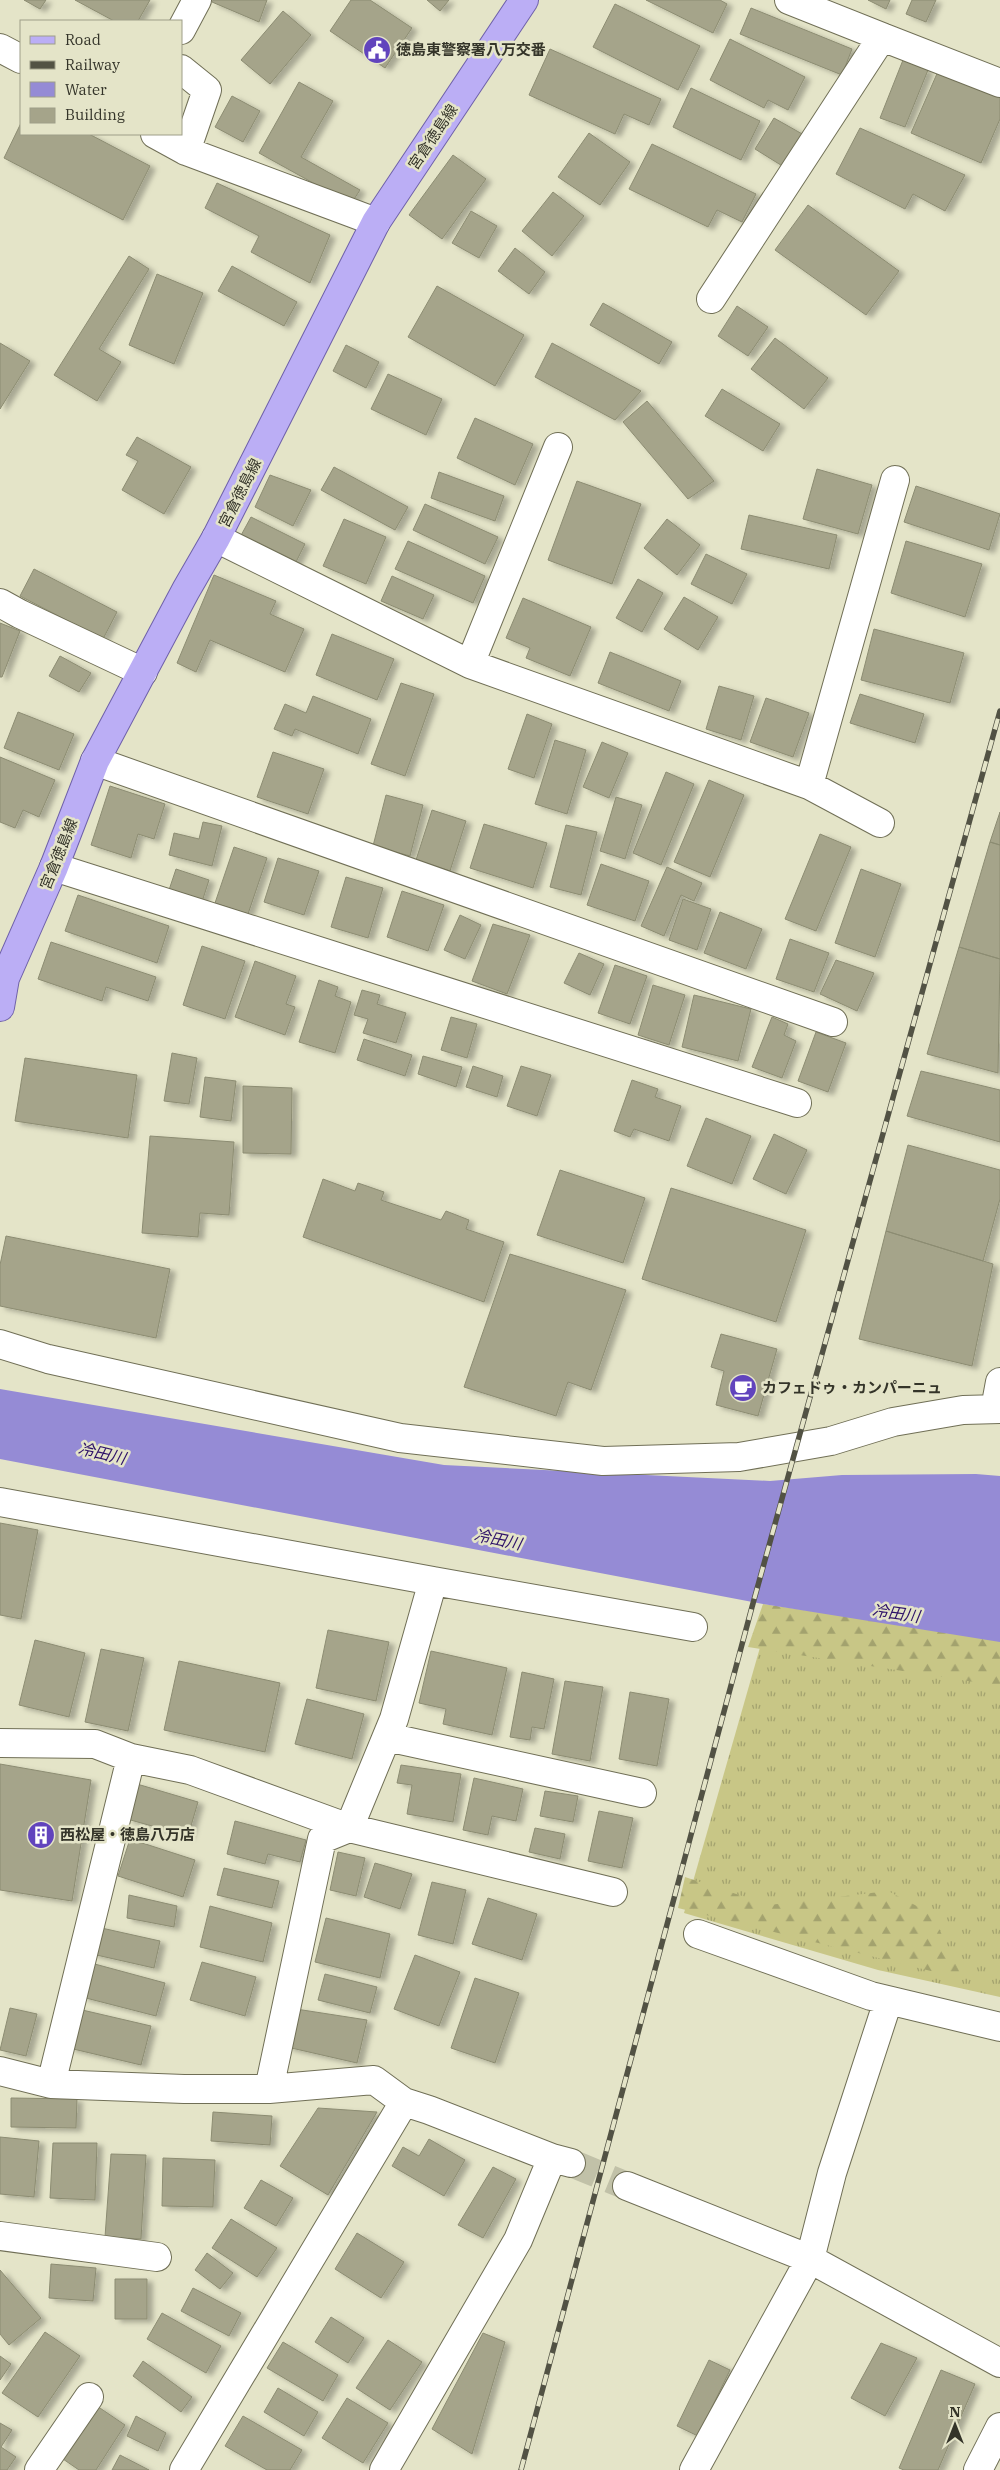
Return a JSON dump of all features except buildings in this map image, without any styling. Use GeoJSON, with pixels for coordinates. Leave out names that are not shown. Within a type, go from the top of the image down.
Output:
{"type":"FeatureCollection","features":[{"type":"Feature","properties":{"kind":"main road","name":"宮倉徳島線"},"geometry":{"type":"LineString","coordinates":[[0,1007],[2,978],[54,868],[95,761],[216,538],[376,222],[524,0]]}},
{"type":"Feature","properties":{"kind":"street"},"geometry":{"type":"LineString","coordinates":[[182,28],[197,0]]}},
{"type":"Feature","properties":{"kind":"street"},"geometry":{"type":"LineString","coordinates":[[789,0],[882,38],[1000,82]]}},
{"type":"Feature","properties":{"kind":"street"},"geometry":{"type":"LineString","coordinates":[[711,298],[882,38]]}},
{"type":"Feature","properties":{"kind":"street"},"geometry":{"type":"LineString","coordinates":[[0,48],[20,58]]}},
{"type":"Feature","properties":{"kind":"street"},"geometry":{"type":"LineString","coordinates":[[182,70],[207,90],[186,151]]}},
{"type":"Feature","properties":{"kind":"street"},"geometry":{"type":"LineString","coordinates":[[158,135],[186,151],[376,222]]}},
{"type":"Feature","properties":{"kind":"street"},"geometry":{"type":"LineString","coordinates":[[470,664],[558,447]]}},
{"type":"Feature","properties":{"kind":"street"},"geometry":{"type":"LineString","coordinates":[[809,785],[895,480]]}},
{"type":"Feature","properties":{"kind":"street"},"geometry":{"type":"LineString","coordinates":[[216,538],[470,664],[809,785],[880,822]]}},
{"type":"Feature","properties":{"kind":"street"},"geometry":{"type":"LineString","coordinates":[[0,603],[143,672]]}},
{"type":"Feature","properties":{"kind":"street"},"geometry":{"type":"LineString","coordinates":[[95,761],[833,1022]]}},
{"type":"Feature","properties":{"kind":"street"},"geometry":{"type":"LineString","coordinates":[[54,868],[797,1103]]}},
{"type":"Feature","properties":{"kind":"street"},"geometry":{"type":"LineString","coordinates":[[0,1344],[48,1359],[400,1438],[603,1460],[739,1457],[831,1441],[893,1422],[963,1410],[997,1409],[1000,1382]]}},
{"type":"Feature","properties":{"kind":"street"},"geometry":{"type":"LineString","coordinates":[[0,1502],[693,1626]]}},
{"type":"Feature","properties":{"kind":"street"},"geometry":{"type":"LineString","coordinates":[[268,2089],[322,1839],[349,1828],[394,1719],[433,1581]]}},
{"type":"Feature","properties":{"kind":"street"},"geometry":{"type":"LineString","coordinates":[[387,1736],[642,1793]]}},
{"type":"Feature","properties":{"kind":"street"},"geometry":{"type":"LineString","coordinates":[[0,1743],[95,1744],[131,1758],[190,1770],[349,1828],[613,1892]]}},
{"type":"Feature","properties":{"kind":"street"},"geometry":{"type":"LineString","coordinates":[[51,2084],[131,1758]]}},
{"type":"Feature","properties":{"kind":"street"},"geometry":{"type":"LineString","coordinates":[[698,1934],[888,2001],[1000,2027]]}},
{"type":"Feature","properties":{"kind":"street"},"geometry":{"type":"LineString","coordinates":[[694,2470],[810,2259],[832,2173],[888,2001]]}},
{"type":"Feature","properties":{"kind":"street"},"geometry":{"type":"LineString","coordinates":[[0,2071],[51,2084],[184,2089],[268,2089],[374,2080],[404,2102],[562,2160],[518,2240],[384,2470]]}},
{"type":"Feature","properties":{"kind":"street"},"geometry":{"type":"LineString","coordinates":[[184,2470],[404,2102]]}},
{"type":"Feature","properties":{"kind":"street"},"geometry":{"type":"LineString","coordinates":[[627,2186],[810,2259],[1000,2363]]}},
{"type":"Feature","properties":{"kind":"street"},"geometry":{"type":"LineString","coordinates":[[0,2236],[157,2257]]}},
{"type":"Feature","properties":{"kind":"street"},"geometry":{"type":"LineString","coordinates":[[39,2470],[89,2397]]}},
{"type":"Feature","properties":{"kind":"street"},"geometry":{"type":"LineString","coordinates":[[978,2470],[1000,2427]]}},
{"type":"Feature","properties":{"kind":"green space"},"geometry":{"type":"Polygon","coordinates":[[[763,1604],[1000,1639],[1000,1686],[748,1647],[763,1604]]]}},
{"type":"Feature","properties":{"kind":"green space"},"geometry":{"type":"Polygon","coordinates":[[[769,1616],[1000,1657],[1000,1997],[878,1970],[684,1913],[769,1616]]]}},
{"type":"Feature","properties":{"kind":"green space"},"geometry":{"type":"Polygon","coordinates":[[[685,1877],[769,1905],[888,1891],[932,1914],[963,1979],[678,1908],[685,1877]]]}},
{"type":"Feature","properties":{"kind":"water","name":"冷田川"},"geometry":{"type":"Polygon","coordinates":[[[0,1389],[444,1465],[770,1481],[842,1475],[976,1474],[1000,1476],[1000,1642],[763,1604],[0,1459],[0,1389]]]}},
{"type":"Feature","properties":{"kind":"tunnel"},"geometry":{"type":"LineString","coordinates":[[571,2163],[627,2186]]}},
{"type":"Feature","properties":{"kind":"railway"},"geometry":{"type":"LineString","coordinates":[[521,2470],[752,1607],[1000,711]]}},
{"type":"Feature","properties":{"kind":"place","name":"徳島東警察署八万交番"},"geometry":{"type":"Point","coordinates":[377,50]}},
{"type":"Feature","properties":{"kind":"place","name":"カフェドゥ・カンパーニュ"},"geometry":{"type":"Point","coordinates":[743,1388]}},
{"type":"Feature","properties":{"kind":"place","name":"西松屋・徳島八万店"},"geometry":{"type":"Point","coordinates":[41,1835]}}]}
